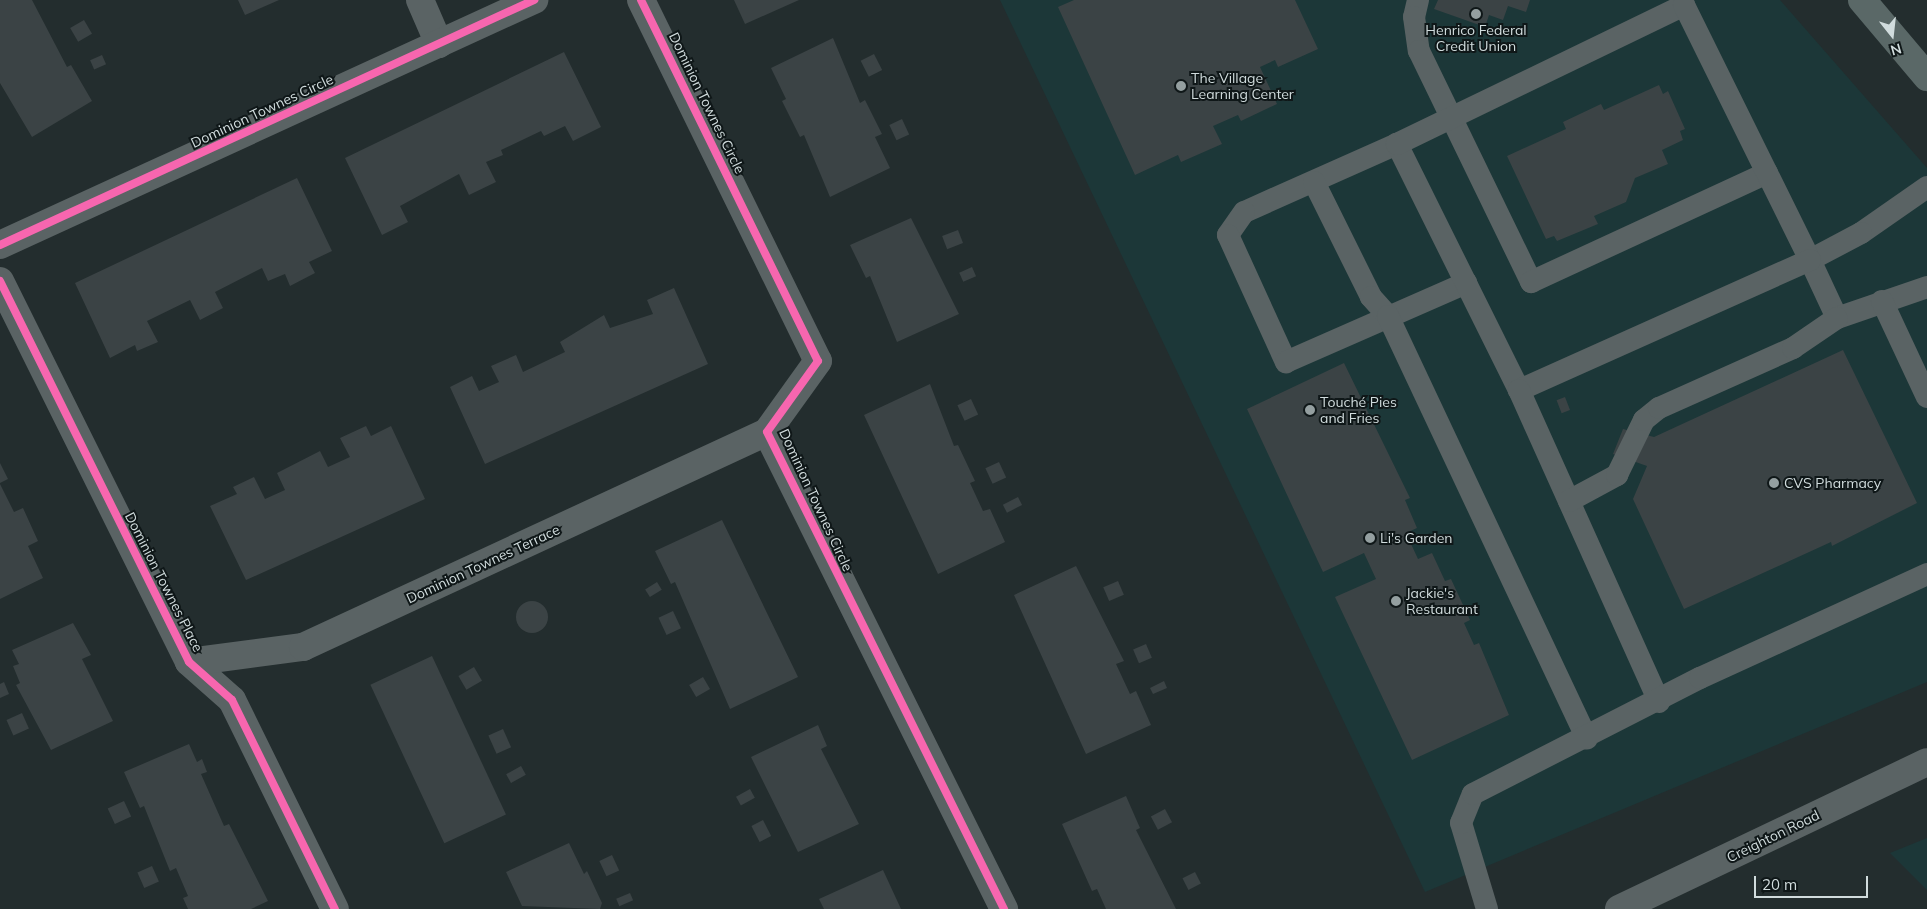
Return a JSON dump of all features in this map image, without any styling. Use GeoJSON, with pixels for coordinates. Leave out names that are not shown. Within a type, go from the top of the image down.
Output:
{"type":"FeatureCollection","features":[{"type":"Feature","properties":{"kind":"main road"},"geometry":{"type":"LineString","coordinates":[[1862,0],[1927,77]]}},
{"type":"Feature","properties":{"kind":"street"},"geometry":{"type":"LineString","coordinates":[[420,0],[439,44]]}},
{"type":"Feature","properties":{"kind":"street","name":"Dominion Townes Circle"},"geometry":{"type":"LineString","coordinates":[[0,245],[534,0]]}},
{"type":"Feature","properties":{"kind":"street","name":"Dominion Townes Circle"},"geometry":{"type":"LineString","coordinates":[[641,0],[818,361],[767,432],[1004,909]]}},
{"type":"Feature","properties":{"kind":"street","name":"Dominion Townes Place"},"geometry":{"type":"LineString","coordinates":[[0,281],[189,662],[232,700],[335,909]]}},
{"type":"Feature","properties":{"kind":"street","name":"Dominion Townes Terrace"},"geometry":{"type":"LineString","coordinates":[[189,662],[303,647],[767,432]]}},
{"type":"Feature","properties":{"kind":"street","name":"Creighton Road"},"geometry":{"type":"LineString","coordinates":[[1619,909],[1927,762]]}},
{"type":"Feature","properties":{"kind":"lane"},"geometry":{"type":"LineString","coordinates":[[1418,0],[1414,17],[1419,50],[1454,116],[1531,282],[1767,173]]}},
{"type":"Feature","properties":{"kind":"lane"},"geometry":{"type":"LineString","coordinates":[[1466,282],[1286,362],[1228,235],[1244,212],[1397,144],[1682,3],[1837,318]]}},
{"type":"Feature","properties":{"kind":"lane"},"geometry":{"type":"LineString","coordinates":[[1397,144],[1519,390],[1659,702]]}},
{"type":"Feature","properties":{"kind":"lane"},"geometry":{"type":"LineString","coordinates":[[1314,182],[1371,297],[1388,316],[1587,739]]}},
{"type":"Feature","properties":{"kind":"lane"},"geometry":{"type":"LineString","coordinates":[[1519,390],[1810,260],[1861,233],[1927,187]]}},
{"type":"Feature","properties":{"kind":"lane"},"geometry":{"type":"LineString","coordinates":[[1569,501],[1617,475],[1644,420],[1659,408],[1793,348],[1837,318],[1927,287]]}},
{"type":"Feature","properties":{"kind":"lane"},"geometry":{"type":"LineString","coordinates":[[1882,301],[1927,397]]}},
{"type":"Feature","properties":{"kind":"lane"},"geometry":{"type":"LineString","coordinates":[[1487,909],[1461,823],[1473,794],[1587,739],[1659,702],[1700,678],[1927,574]]}},
{"type":"Feature","properties":{"kind":"shaded area"},"geometry":{"type":"Polygon","coordinates":[[[1000,0],[1780,0],[1927,168],[1927,682],[1425,892],[1000,0]]]}},
{"type":"Feature","properties":{"kind":"shaded area"},"geometry":{"type":"Polygon","coordinates":[[[1927,838],[1927,890],[1890,853],[1927,838]]]}},
{"type":"Feature","properties":{"kind":"building"},"geometry":{"type":"Polygon","coordinates":[[[0,0],[32,0],[67,67],[71,65],[92,101],[32,137],[0,83],[0,0]]]}},
{"type":"Feature","properties":{"kind":"building"},"geometry":{"type":"Polygon","coordinates":[[[238,0],[279,0],[245,15],[238,0]]]}},
{"type":"Feature","properties":{"kind":"building"},"geometry":{"type":"Polygon","coordinates":[[[734,0],[799,0],[745,24],[734,0]]]}},
{"type":"Feature","properties":{"kind":"building","name":"The Village Learning Center"},"geometry":{"type":"Polygon","coordinates":[[[1074,0],[1295,0],[1318,49],[1278,67],[1275,60],[1260,67],[1277,104],[1241,121],[1238,115],[1213,126],[1222,144],[1181,162],[1178,155],[1135,175],[1058,7],[1074,0]]]}},
{"type":"Feature","properties":{"kind":"building","name":"Henrico Federal Credit Union"},"geometry":{"type":"Polygon","coordinates":[[[1438,0],[1530,0],[1526,12],[1508,6],[1503,20],[1489,15],[1485,27],[1434,9],[1438,0]]]}},
{"type":"Feature","properties":{"kind":"building"},"geometry":{"type":"Polygon","coordinates":[[[84,20],[92,34],[78,42],[70,28],[84,20]]]}},
{"type":"Feature","properties":{"kind":"building"},"geometry":{"type":"Polygon","coordinates":[[[833,38],[860,103],[865,100],[882,134],[875,137],[890,168],[830,197],[804,135],[800,137],[782,101],[786,99],[771,68],[833,38]]]}},
{"type":"Feature","properties":{"kind":"building"},"geometry":{"type":"Polygon","coordinates":[[[564,52],[601,127],[573,141],[565,126],[544,136],[541,131],[501,150],[503,155],[486,162],[496,182],[469,195],[459,174],[400,206],[408,222],[382,235],[345,158],[564,52]]]}},
{"type":"Feature","properties":{"kind":"building"},"geometry":{"type":"Polygon","coordinates":[[[874,54],[882,70],[869,77],[861,61],[874,54]]]}},
{"type":"Feature","properties":{"kind":"building"},"geometry":{"type":"Polygon","coordinates":[[[102,55],[106,64],[94,69],[90,60],[102,55]]]}},
{"type":"Feature","properties":{"kind":"building"},"geometry":{"type":"Polygon","coordinates":[[[1659,85],[1663,94],[1668,91],[1685,129],[1680,131],[1683,140],[1662,150],[1668,164],[1635,178],[1626,202],[1594,216],[1598,224],[1557,241],[1554,236],[1546,239],[1507,156],[1566,129],[1563,122],[1601,104],[1604,110],[1659,85]]]}},
{"type":"Feature","properties":{"kind":"building"},"geometry":{"type":"Polygon","coordinates":[[[902,119],[909,134],[896,140],[889,125],[902,119]]]}},
{"type":"Feature","properties":{"kind":"building"},"geometry":{"type":"Polygon","coordinates":[[[297,178],[332,251],[309,262],[315,273],[290,286],[285,274],[268,281],[262,268],[215,292],[223,308],[200,320],[190,300],[147,321],[158,342],[137,351],[135,345],[110,358],[75,283],[297,178]]]}},
{"type":"Feature","properties":{"kind":"building"},"geometry":{"type":"Polygon","coordinates":[[[911,218],[959,314],[897,342],[870,276],[866,278],[850,245],[911,218]]]}},
{"type":"Feature","properties":{"kind":"building"},"geometry":{"type":"Polygon","coordinates":[[[958,230],[963,243],[947,249],[942,236],[958,230]]]}},
{"type":"Feature","properties":{"kind":"building"},"geometry":{"type":"Polygon","coordinates":[[[972,267],[976,276],[963,282],[959,273],[972,267]]]}},
{"type":"Feature","properties":{"kind":"building"},"geometry":{"type":"Polygon","coordinates":[[[674,288],[708,364],[485,464],[450,387],[472,376],[479,391],[499,382],[491,366],[516,355],[523,372],[565,352],[560,342],[604,315],[610,328],[653,314],[647,300],[674,288]]]}},
{"type":"Feature","properties":{"kind":"building","name":"CVS Pharmacy"},"geometry":{"type":"Polygon","coordinates":[[[1843,350],[1917,503],[1832,546],[1831,542],[1684,609],[1633,499],[1647,466],[1613,454],[1623,429],[1654,437],[1843,350]]]}},
{"type":"Feature","properties":{"kind":"building"},"geometry":{"type":"Polygon","coordinates":[[[1344,363],[1410,498],[1405,500],[1417,528],[1406,533],[1418,559],[1432,553],[1445,581],[1451,579],[1470,620],[1464,623],[1474,645],[1479,643],[1509,715],[1412,760],[1335,597],[1376,579],[1364,553],[1323,572],[1247,409],[1344,363]]]}},
{"type":"Feature","properties":{"kind":"building"},"geometry":{"type":"Polygon","coordinates":[[[930,384],[954,446],[958,445],[975,481],[970,483],[983,511],[990,509],[1005,542],[938,574],[864,415],[930,384]]]}},
{"type":"Feature","properties":{"kind":"building"},"geometry":{"type":"Polygon","coordinates":[[[1565,397],[1570,410],[1562,413],[1557,400],[1565,397]]]}},
{"type":"Feature","properties":{"kind":"building"},"geometry":{"type":"Polygon","coordinates":[[[971,399],[978,414],[965,421],[957,405],[971,399]]]}},
{"type":"Feature","properties":{"kind":"building"},"geometry":{"type":"Polygon","coordinates":[[[366,426],[371,436],[391,426],[425,499],[246,580],[210,506],[237,494],[233,487],[254,477],[265,499],[285,490],[277,473],[320,451],[328,467],[350,457],[340,438],[366,426]]]}},
{"type":"Feature","properties":{"kind":"building"},"geometry":{"type":"Polygon","coordinates":[[[999,462],[1006,477],[993,484],[985,468],[999,462]]]}},
{"type":"Feature","properties":{"kind":"building"},"geometry":{"type":"Polygon","coordinates":[[[0,463],[8,479],[0,483],[0,463]]]}},
{"type":"Feature","properties":{"kind":"building"},"geometry":{"type":"Polygon","coordinates":[[[0,484],[14,512],[23,508],[38,541],[28,546],[43,578],[0,599],[0,484]]]}},
{"type":"Feature","properties":{"kind":"building"},"geometry":{"type":"Polygon","coordinates":[[[1018,497],[1022,505],[1007,513],[1003,505],[1018,497]]]}},
{"type":"Feature","properties":{"kind":"building"},"geometry":{"type":"Polygon","coordinates":[[[722,520],[798,677],[730,709],[675,582],[671,584],[655,551],[722,520]]]}},
{"type":"Feature","properties":{"kind":"building"},"geometry":{"type":"Polygon","coordinates":[[[1076,566],[1124,661],[1116,664],[1130,694],[1136,691],[1151,725],[1086,754],[1014,595],[1076,566]]]}},
{"type":"Feature","properties":{"kind":"building"},"geometry":{"type":"Polygon","coordinates":[[[1118,581],[1124,595],[1109,601],[1103,587],[1118,581]]]}},
{"type":"Feature","properties":{"kind":"building"},"geometry":{"type":"Polygon","coordinates":[[[657,582],[662,590],[650,597],[645,589],[657,582]]]}},
{"type":"Feature","properties":{"kind":"building"},"geometry":{"type":"Polygon","coordinates":[[[532,601],[538,602],[543,606],[547,611],[547,623],[543,628],[538,632],[532,633],[526,632],[521,628],[517,623],[516,617],[517,611],[521,606],[526,602],[532,601]]]}},
{"type":"Feature","properties":{"kind":"building"},"geometry":{"type":"Polygon","coordinates":[[[673,611],[681,628],[667,635],[658,618],[673,611]]]}},
{"type":"Feature","properties":{"kind":"building"},"geometry":{"type":"Polygon","coordinates":[[[73,623],[91,655],[82,659],[113,721],[51,750],[16,685],[20,683],[13,666],[19,664],[12,650],[73,623]]]}},
{"type":"Feature","properties":{"kind":"building"},"geometry":{"type":"Polygon","coordinates":[[[1146,644],[1152,658],[1139,663],[1133,649],[1146,644]]]}},
{"type":"Feature","properties":{"kind":"building"},"geometry":{"type":"Polygon","coordinates":[[[432,656],[506,815],[444,843],[370,685],[432,656]]]}},
{"type":"Feature","properties":{"kind":"building"},"geometry":{"type":"Polygon","coordinates":[[[474,667],[482,681],[466,690],[458,676],[474,667]]]}},
{"type":"Feature","properties":{"kind":"building"},"geometry":{"type":"Polygon","coordinates":[[[703,677],[710,689],[696,697],[689,685],[703,677]]]}},
{"type":"Feature","properties":{"kind":"building"},"geometry":{"type":"Polygon","coordinates":[[[1164,681],[1167,688],[1153,694],[1150,688],[1164,681]]]}},
{"type":"Feature","properties":{"kind":"building"},"geometry":{"type":"Polygon","coordinates":[[[4,682],[9,694],[0,698],[0,684],[4,682]]]}},
{"type":"Feature","properties":{"kind":"building"},"geometry":{"type":"Polygon","coordinates":[[[22,713],[29,729],[13,735],[6,720],[22,713]]]}},
{"type":"Feature","properties":{"kind":"building"},"geometry":{"type":"Polygon","coordinates":[[[818,725],[827,746],[821,749],[859,824],[798,852],[751,757],[818,725]]]}},
{"type":"Feature","properties":{"kind":"building"},"geometry":{"type":"Polygon","coordinates":[[[503,729],[511,747],[497,754],[488,736],[503,729]]]}},
{"type":"Feature","properties":{"kind":"building"},"geometry":{"type":"Polygon","coordinates":[[[189,744],[197,762],[202,759],[207,772],[201,774],[224,826],[229,824],[268,901],[251,909],[188,909],[183,898],[188,896],[176,868],[170,871],[144,806],[140,808],[124,772],[189,744]]]}},
{"type":"Feature","properties":{"kind":"building"},"geometry":{"type":"Polygon","coordinates":[[[521,766],[526,775],[511,783],[506,774],[521,766]]]}},
{"type":"Feature","properties":{"kind":"building"},"geometry":{"type":"Polygon","coordinates":[[[750,789],[755,798],[741,806],[736,797],[750,789]]]}},
{"type":"Feature","properties":{"kind":"building"},"geometry":{"type":"Polygon","coordinates":[[[1126,796],[1140,828],[1136,830],[1176,909],[1106,909],[1097,889],[1092,891],[1062,824],[1126,796]]]}},
{"type":"Feature","properties":{"kind":"building"},"geometry":{"type":"Polygon","coordinates":[[[124,801],[131,816],[115,824],[108,809],[124,801]]]}},
{"type":"Feature","properties":{"kind":"building"},"geometry":{"type":"Polygon","coordinates":[[[1165,809],[1172,822],[1158,830],[1151,817],[1165,809]]]}},
{"type":"Feature","properties":{"kind":"building"},"geometry":{"type":"Polygon","coordinates":[[[763,820],[771,836],[760,842],[751,826],[763,820]]]}},
{"type":"Feature","properties":{"kind":"building"},"geometry":{"type":"Polygon","coordinates":[[[569,843],[584,874],[587,871],[602,903],[600,909],[522,906],[506,872],[569,843]]]}},
{"type":"Feature","properties":{"kind":"building"},"geometry":{"type":"Polygon","coordinates":[[[612,855],[619,870],[606,876],[599,861],[612,855]]]}},
{"type":"Feature","properties":{"kind":"building"},"geometry":{"type":"Polygon","coordinates":[[[152,866],[159,882],[144,888],[137,873],[152,866]]]}},
{"type":"Feature","properties":{"kind":"building"},"geometry":{"type":"Polygon","coordinates":[[[883,870],[901,909],[824,909],[819,899],[883,870]]]}},
{"type":"Feature","properties":{"kind":"building"},"geometry":{"type":"Polygon","coordinates":[[[1195,872],[1201,884],[1188,890],[1183,878],[1195,872]]]}},
{"type":"Feature","properties":{"kind":"building"},"geometry":{"type":"Polygon","coordinates":[[[630,893],[633,900],[619,906],[616,899],[630,893]]]}},
{"type":"Feature","properties":{"kind":"cycle path"},"geometry":{"type":"LineString","coordinates":[[0,245],[534,0]]}},
{"type":"Feature","properties":{"kind":"cycle path"},"geometry":{"type":"LineString","coordinates":[[641,0],[818,361],[767,432],[1004,909]]}},
{"type":"Feature","properties":{"kind":"cycle path"},"geometry":{"type":"LineString","coordinates":[[0,281],[189,662],[232,700],[335,909]]}},
{"type":"Feature","properties":{"kind":"place","name":"Henrico Federal Credit Union"},"geometry":{"type":"Point","coordinates":[1476,14]}},
{"type":"Feature","properties":{"kind":"place","name":"The Village Learning Center"},"geometry":{"type":"Point","coordinates":[1181,86]}},
{"type":"Feature","properties":{"kind":"place","name":"Touché Pies and Fries"},"geometry":{"type":"Point","coordinates":[1310,410]}},
{"type":"Feature","properties":{"kind":"place","name":"CVS Pharmacy"},"geometry":{"type":"Point","coordinates":[1774,483]}},
{"type":"Feature","properties":{"kind":"place","name":"Li's Garden"},"geometry":{"type":"Point","coordinates":[1370,538]}},
{"type":"Feature","properties":{"kind":"place","name":"Jackie's Restaurant"},"geometry":{"type":"Point","coordinates":[1396,601]}}]}
